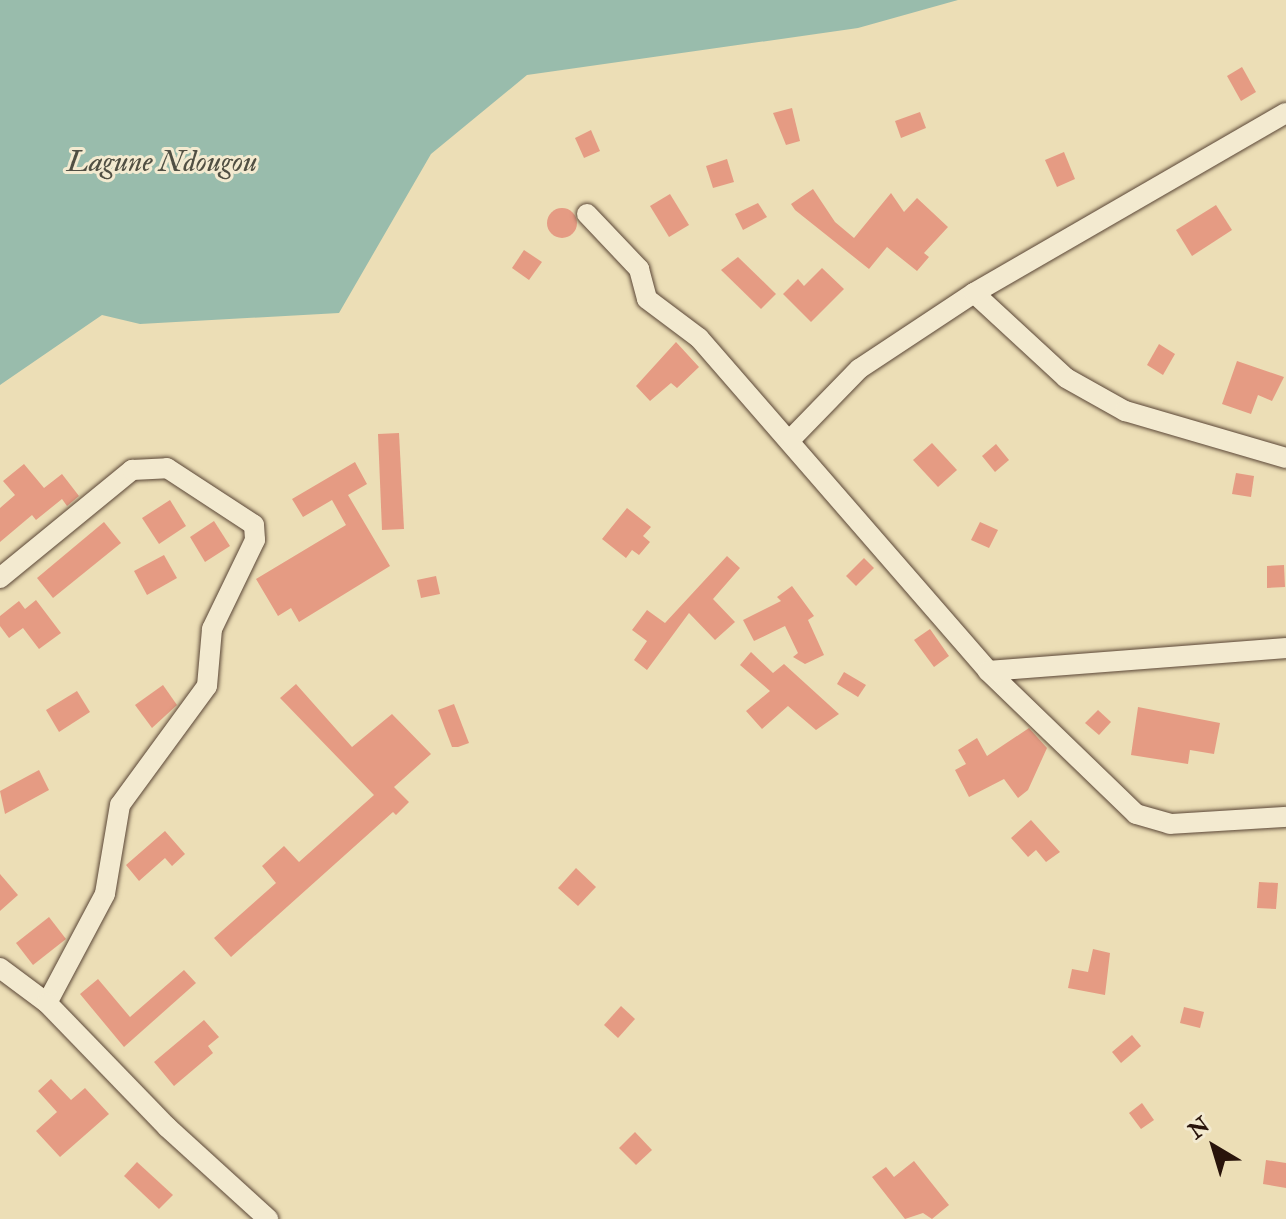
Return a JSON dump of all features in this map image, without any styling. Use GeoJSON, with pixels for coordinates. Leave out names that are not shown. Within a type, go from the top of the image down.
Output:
{"type":"FeatureCollection","features":[{"type":"Feature","properties":{"kind":"street"},"geometry":{"type":"LineString","coordinates":[[790,440],[859,369],[974,293],[1286,113]]}},
{"type":"Feature","properties":{"kind":"street"},"geometry":{"type":"LineString","coordinates":[[587,214],[639,269],[647,299],[699,338],[988,671],[1136,814],[1170,824],[1286,817]]}},
{"type":"Feature","properties":{"kind":"street"},"geometry":{"type":"LineString","coordinates":[[974,293],[1066,378],[1125,411],[1286,458]]}},
{"type":"Feature","properties":{"kind":"street"},"geometry":{"type":"LineString","coordinates":[[0,578],[132,470],[167,468],[254,525],[255,540],[212,629],[207,686],[120,805],[105,894],[47,1003]]}},
{"type":"Feature","properties":{"kind":"street"},"geometry":{"type":"LineString","coordinates":[[988,671],[1286,648]]}},
{"type":"Feature","properties":{"kind":"street"},"geometry":{"type":"LineString","coordinates":[[0,968],[47,1003],[167,1127],[268,1219]]}},
{"type":"Feature","properties":{"kind":"water","name":"Lagune Ndougou"},"geometry":{"type":"Polygon","coordinates":[[[0,0],[958,0],[858,28],[527,75],[431,154],[339,313],[140,324],[102,315],[0,385],[0,0]]]}},
{"type":"Feature","properties":{"kind":"building"},"geometry":{"type":"Polygon","coordinates":[[[1242,67],[1256,92],[1241,101],[1227,76],[1242,67]]]}},
{"type":"Feature","properties":{"kind":"building"},"geometry":{"type":"Polygon","coordinates":[[[792,108],[800,141],[786,145],[773,113],[792,108]]]}},
{"type":"Feature","properties":{"kind":"building"},"geometry":{"type":"Polygon","coordinates":[[[920,112],[926,128],[901,138],[895,121],[920,112]]]}},
{"type":"Feature","properties":{"kind":"building"},"geometry":{"type":"Polygon","coordinates":[[[591,130],[600,151],[584,158],[575,138],[591,130]]]}},
{"type":"Feature","properties":{"kind":"building"},"geometry":{"type":"Polygon","coordinates":[[[1064,152],[1075,179],[1057,187],[1045,160],[1064,152]]]}},
{"type":"Feature","properties":{"kind":"building"},"geometry":{"type":"Polygon","coordinates":[[[727,159],[734,182],[713,188],[706,166],[727,159]]]}},
{"type":"Feature","properties":{"kind":"building"},"geometry":{"type":"Polygon","coordinates":[[[813,189],[835,222],[854,238],[891,193],[904,212],[917,198],[948,227],[924,253],[929,257],[917,271],[887,247],[869,269],[795,210],[791,204],[813,189]]]}},
{"type":"Feature","properties":{"kind":"building"},"geometry":{"type":"Polygon","coordinates":[[[670,194],[689,225],[669,237],[650,206],[670,194]]]}},
{"type":"Feature","properties":{"kind":"building"},"geometry":{"type":"Polygon","coordinates":[[[758,203],[767,217],[743,230],[735,214],[758,203]]]}},
{"type":"Feature","properties":{"kind":"building"},"geometry":{"type":"Polygon","coordinates":[[[1216,205],[1232,230],[1192,256],[1176,230],[1216,205]]]}},
{"type":"Feature","properties":{"kind":"building"},"geometry":{"type":"Polygon","coordinates":[[[562,208],[572,213],[577,223],[572,233],[562,238],[552,233],[547,223],[552,213],[562,208]]]}},
{"type":"Feature","properties":{"kind":"building"},"geometry":{"type":"Polygon","coordinates":[[[524,250],[542,262],[529,280],[512,268],[524,250]]]}},
{"type":"Feature","properties":{"kind":"building"},"geometry":{"type":"Polygon","coordinates":[[[738,257],[776,294],[761,309],[721,270],[738,257]]]}},
{"type":"Feature","properties":{"kind":"building"},"geometry":{"type":"Polygon","coordinates":[[[822,268],[844,289],[811,322],[783,294],[798,279],[804,286],[822,268]]]}},
{"type":"Feature","properties":{"kind":"building"},"geometry":{"type":"Polygon","coordinates":[[[676,342],[699,367],[677,388],[671,383],[650,401],[636,386],[676,342]]]}},
{"type":"Feature","properties":{"kind":"building"},"geometry":{"type":"Polygon","coordinates":[[[1159,344],[1175,354],[1163,375],[1147,365],[1159,344]]]}},
{"type":"Feature","properties":{"kind":"building"},"geometry":{"type":"Polygon","coordinates":[[[1237,361],[1284,377],[1272,401],[1258,395],[1251,414],[1222,404],[1237,361]]]}},
{"type":"Feature","properties":{"kind":"building"},"geometry":{"type":"Polygon","coordinates":[[[399,433],[404,529],[382,530],[378,434],[399,433]]]}},
{"type":"Feature","properties":{"kind":"building"},"geometry":{"type":"Polygon","coordinates":[[[932,443],[957,470],[938,487],[913,460],[932,443]]]}},
{"type":"Feature","properties":{"kind":"building"},"geometry":{"type":"Polygon","coordinates":[[[996,444],[1009,460],[995,472],[982,456],[996,444]]]}},
{"type":"Feature","properties":{"kind":"building"},"geometry":{"type":"Polygon","coordinates":[[[355,462],[367,484],[348,495],[390,566],[299,622],[291,608],[278,616],[256,579],[346,525],[332,500],[303,517],[292,499],[355,462]]]}},
{"type":"Feature","properties":{"kind":"building"},"geometry":{"type":"Polygon","coordinates":[[[24,464],[44,488],[62,474],[79,496],[67,506],[62,499],[36,520],[32,515],[0,542],[0,508],[15,495],[3,481],[24,464]]]}},
{"type":"Feature","properties":{"kind":"building"},"geometry":{"type":"Polygon","coordinates":[[[1236,473],[1254,476],[1251,497],[1232,494],[1236,473]]]}},
{"type":"Feature","properties":{"kind":"building"},"geometry":{"type":"Polygon","coordinates":[[[170,500],[186,526],[159,544],[142,518],[170,500]]]}},
{"type":"Feature","properties":{"kind":"building"},"geometry":{"type":"Polygon","coordinates":[[[627,508],[651,527],[643,536],[650,542],[639,555],[632,550],[626,558],[602,539],[627,508]]]}},
{"type":"Feature","properties":{"kind":"building"},"geometry":{"type":"Polygon","coordinates":[[[214,521],[230,546],[205,562],[190,537],[214,521]]]}},
{"type":"Feature","properties":{"kind":"building"},"geometry":{"type":"Polygon","coordinates":[[[104,522],[121,543],[53,598],[37,578],[104,522]]]}},
{"type":"Feature","properties":{"kind":"building"},"geometry":{"type":"Polygon","coordinates":[[[980,522],[998,530],[989,548],[971,540],[980,522]]]}},
{"type":"Feature","properties":{"kind":"building"},"geometry":{"type":"Polygon","coordinates":[[[164,555],[177,578],[147,595],[134,571],[164,555]]]}},
{"type":"Feature","properties":{"kind":"building"},"geometry":{"type":"Polygon","coordinates":[[[727,556],[740,568],[713,599],[735,622],[715,640],[689,613],[647,670],[634,660],[647,641],[632,630],[647,610],[665,623],[727,556]]]}},
{"type":"Feature","properties":{"kind":"building"},"geometry":{"type":"Polygon","coordinates":[[[864,558],[874,568],[856,586],[846,576],[864,558]]]}},
{"type":"Feature","properties":{"kind":"building"},"geometry":{"type":"Polygon","coordinates":[[[1284,565],[1285,587],[1267,588],[1267,566],[1284,565]]]}},
{"type":"Feature","properties":{"kind":"building"},"geometry":{"type":"Polygon","coordinates":[[[436,576],[440,594],[421,598],[417,580],[436,576]]]}},
{"type":"Feature","properties":{"kind":"building"},"geometry":{"type":"Polygon","coordinates":[[[792,586],[814,616],[808,620],[824,655],[805,664],[793,657],[798,653],[785,626],[754,641],[743,620],[781,601],[777,597],[792,586]]]}},
{"type":"Feature","properties":{"kind":"building"},"geometry":{"type":"Polygon","coordinates":[[[36,600],[61,633],[39,649],[23,628],[9,638],[0,626],[0,616],[19,601],[25,609],[36,600]]]}},
{"type":"Feature","properties":{"kind":"building"},"geometry":{"type":"Polygon","coordinates":[[[930,629],[949,656],[934,667],[914,640],[930,629]]]}},
{"type":"Feature","properties":{"kind":"building"},"geometry":{"type":"Polygon","coordinates":[[[751,652],[773,673],[784,664],[839,714],[816,730],[788,706],[762,729],[746,711],[770,691],[740,665],[751,652]]]}},
{"type":"Feature","properties":{"kind":"building"},"geometry":{"type":"Polygon","coordinates":[[[844,672],[866,685],[858,697],[837,684],[844,672]]]}},
{"type":"Feature","properties":{"kind":"building"},"geometry":{"type":"Polygon","coordinates":[[[296,684],[352,747],[392,714],[431,754],[394,787],[409,802],[396,815],[393,812],[231,957],[214,938],[276,883],[262,866],[284,846],[299,862],[374,795],[280,698],[296,684]]]}},
{"type":"Feature","properties":{"kind":"building"},"geometry":{"type":"Polygon","coordinates":[[[163,685],[177,705],[152,728],[135,705],[163,685]]]}},
{"type":"Feature","properties":{"kind":"building"},"geometry":{"type":"Polygon","coordinates":[[[77,691],[90,712],[59,732],[46,710],[77,691]]]}},
{"type":"Feature","properties":{"kind":"building"},"geometry":{"type":"Polygon","coordinates":[[[454,704],[469,743],[458,747],[452,747],[438,710],[454,704]]]}},
{"type":"Feature","properties":{"kind":"building"},"geometry":{"type":"Polygon","coordinates":[[[1138,707],[1220,723],[1214,754],[1190,750],[1188,764],[1131,755],[1138,707]]]}},
{"type":"Feature","properties":{"kind":"building"},"geometry":{"type":"Polygon","coordinates":[[[1098,710],[1111,722],[1099,735],[1085,723],[1098,710]]]}},
{"type":"Feature","properties":{"kind":"building"},"geometry":{"type":"Polygon","coordinates":[[[1029,728],[1047,748],[1028,790],[1018,798],[1004,779],[969,797],[955,770],[966,764],[958,750],[977,738],[987,756],[1029,728]]]}},
{"type":"Feature","properties":{"kind":"building"},"geometry":{"type":"Polygon","coordinates":[[[39,770],[49,790],[5,814],[0,791],[39,770]]]}},
{"type":"Feature","properties":{"kind":"building"},"geometry":{"type":"Polygon","coordinates":[[[1031,820],[1060,852],[1046,862],[1036,850],[1028,857],[1011,838],[1031,820]]]}},
{"type":"Feature","properties":{"kind":"building"},"geometry":{"type":"Polygon","coordinates":[[[165,831],[185,854],[172,866],[165,858],[139,881],[126,865],[165,831]]]}},
{"type":"Feature","properties":{"kind":"building"},"geometry":{"type":"Polygon","coordinates":[[[576,868],[596,887],[578,906],[558,888],[576,868]]]}},
{"type":"Feature","properties":{"kind":"building"},"geometry":{"type":"Polygon","coordinates":[[[0,874],[18,895],[0,911],[0,874]]]}},
{"type":"Feature","properties":{"kind":"building"},"geometry":{"type":"Polygon","coordinates":[[[1259,882],[1278,883],[1276,909],[1257,908],[1259,882]]]}},
{"type":"Feature","properties":{"kind":"building"},"geometry":{"type":"Polygon","coordinates":[[[49,917],[66,939],[33,965],[16,943],[49,917]]]}},
{"type":"Feature","properties":{"kind":"building"},"geometry":{"type":"Polygon","coordinates":[[[1093,949],[1110,953],[1105,995],[1068,988],[1072,969],[1088,972],[1093,949]]]}},
{"type":"Feature","properties":{"kind":"building"},"geometry":{"type":"Polygon","coordinates":[[[184,970],[196,983],[124,1047],[80,994],[98,979],[130,1017],[184,970]]]}},
{"type":"Feature","properties":{"kind":"building"},"geometry":{"type":"Polygon","coordinates":[[[621,1006],[635,1019],[618,1038],[604,1025],[621,1006]]]}},
{"type":"Feature","properties":{"kind":"building"},"geometry":{"type":"Polygon","coordinates":[[[1184,1007],[1204,1012],[1200,1028],[1180,1023],[1184,1007]]]}},
{"type":"Feature","properties":{"kind":"building"},"geometry":{"type":"Polygon","coordinates":[[[204,1020],[219,1037],[208,1046],[213,1053],[174,1086],[154,1062],[204,1020]]]}},
{"type":"Feature","properties":{"kind":"building"},"geometry":{"type":"Polygon","coordinates":[[[1132,1035],[1141,1046],[1121,1063],[1112,1052],[1132,1035]]]}},
{"type":"Feature","properties":{"kind":"building"},"geometry":{"type":"Polygon","coordinates":[[[51,1079],[71,1100],[85,1088],[109,1114],[60,1157],[36,1131],[57,1112],[38,1091],[51,1079]]]}},
{"type":"Feature","properties":{"kind":"building"},"geometry":{"type":"Polygon","coordinates":[[[1142,1103],[1154,1120],[1141,1129],[1129,1113],[1142,1103]]]}},
{"type":"Feature","properties":{"kind":"building"},"geometry":{"type":"Polygon","coordinates":[[[635,1132],[652,1150],[636,1165],[619,1148],[635,1132]]]}},
{"type":"Feature","properties":{"kind":"building"},"geometry":{"type":"Polygon","coordinates":[[[1266,1160],[1286,1163],[1286,1188],[1263,1184],[1266,1160]]]}},
{"type":"Feature","properties":{"kind":"building"},"geometry":{"type":"Polygon","coordinates":[[[914,1161],[949,1205],[932,1219],[923,1213],[905,1219],[872,1177],[886,1167],[894,1177],[914,1161]]]}},
{"type":"Feature","properties":{"kind":"building"},"geometry":{"type":"Polygon","coordinates":[[[137,1162],[173,1195],[159,1209],[124,1176],[137,1162]]]}}]}
